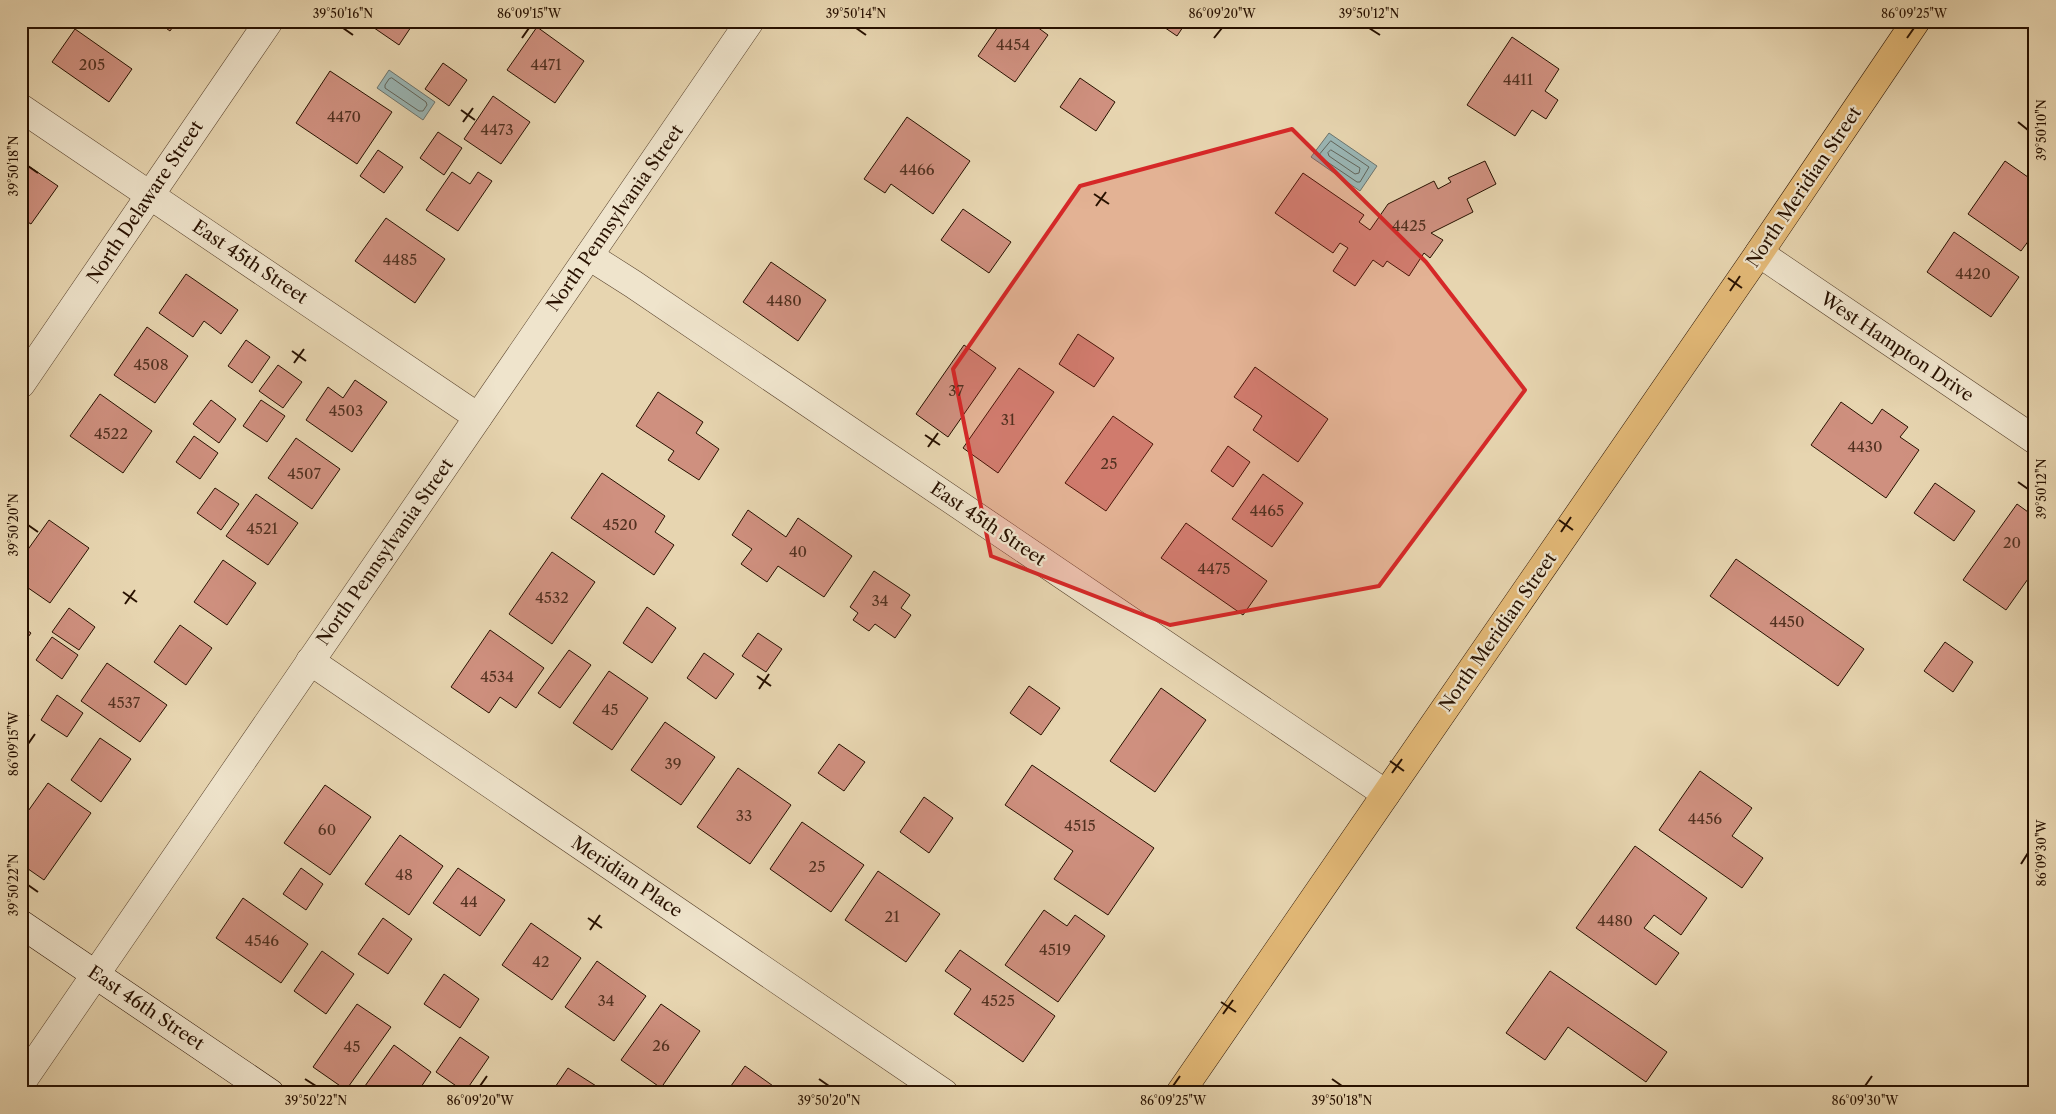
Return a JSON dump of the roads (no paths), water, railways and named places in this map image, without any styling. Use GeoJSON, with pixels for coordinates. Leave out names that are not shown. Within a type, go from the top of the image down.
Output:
{"type":"FeatureCollection","features":[{"type":"Feature","properties":{"kind":"main road","name":"North Meridian Street"},"geometry":{"type":"LineString","coordinates":[[1180,1093],[1759,253],[1916,21]]}},
{"type":"Feature","properties":{"kind":"street","name":"North Delaware Street"},"geometry":{"type":"LineString","coordinates":[[21,384],[269,21]]}},
{"type":"Feature","properties":{"kind":"street","name":"North Pennsylvania Street"},"geometry":{"type":"LineString","coordinates":[[21,1083],[750,21]]}},
{"type":"Feature","properties":{"kind":"street","name":"East 45th Street"},"geometry":{"type":"LineString","coordinates":[[21,108],[478,417]]}},
{"type":"Feature","properties":{"kind":"street","name":"West Hampton Drive"},"geometry":{"type":"LineString","coordinates":[[1759,253],[2035,440]]}},
{"type":"Feature","properties":{"kind":"street","name":"East 45th Street"},"geometry":{"type":"LineString","coordinates":[[589,256],[1386,794]]}},
{"type":"Feature","properties":{"kind":"street","name":"Meridian Place"},"geometry":{"type":"LineString","coordinates":[[310,661],[944,1093]]}},
{"type":"Feature","properties":{"kind":"street","name":"East 46th Street"},"geometry":{"type":"LineString","coordinates":[[21,924],[270,1093]]}},
{"type":"Feature","properties":{"kind":"water"},"geometry":{"type":"Polygon","coordinates":[[[389,70],[435,102],[423,120],[377,88],[389,70]]]}},
{"type":"Feature","properties":{"kind":"water"},"geometry":{"type":"Polygon","coordinates":[[[1329,133],[1377,166],[1360,191],[1311,157],[1329,133]]]}}]}
